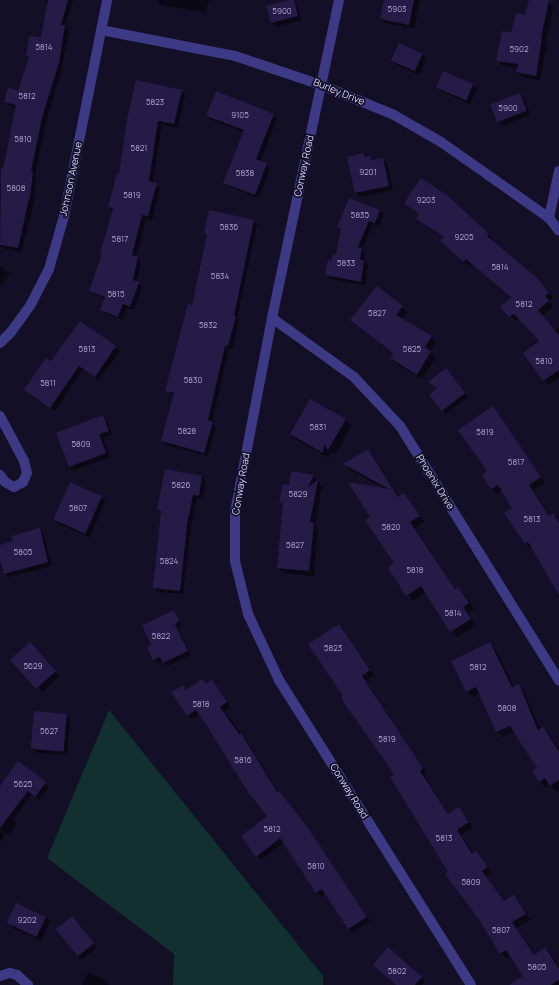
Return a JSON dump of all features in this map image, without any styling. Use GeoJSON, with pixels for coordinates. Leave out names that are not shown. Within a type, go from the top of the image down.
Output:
{"type":"FeatureCollection","features":[{"type":"Feature","properties":{"kind":"street","name":"Johnson Avenue"},"geometry":{"type":"LineString","coordinates":[[0,343],[11,332],[30,306],[49,269],[64,216],[107,0]]}},
{"type":"Feature","properties":{"kind":"street","name":"Conway Road"},"geometry":{"type":"LineString","coordinates":[[339,0],[272,318],[235,512],[235,561],[248,614],[279,680],[471,985]]}},
{"type":"Feature","properties":{"kind":"street","name":"Burley Drive"},"geometry":{"type":"LineString","coordinates":[[101,30],[235,56],[321,85],[394,115],[441,142],[549,218],[559,231]]}},
{"type":"Feature","properties":{"kind":"street"},"geometry":{"type":"LineString","coordinates":[[549,218],[559,170]]}},
{"type":"Feature","properties":{"kind":"street","name":"Phoenix Drive"},"geometry":{"type":"LineString","coordinates":[[272,318],[354,377],[400,426],[559,680]]}},
{"type":"Feature","properties":{"kind":"street"},"geometry":{"type":"LineString","coordinates":[[0,416],[24,461],[27,473],[23,482],[14,487],[5,482],[0,475]]}},
{"type":"Feature","properties":{"kind":"street"},"geometry":{"type":"LineString","coordinates":[[0,976],[10,973],[17,975],[28,985]]}},
{"type":"Feature","properties":{"kind":"green space"},"geometry":{"type":"Polygon","coordinates":[[[109,710],[323,976],[323,985],[173,985],[174,954],[47,858],[109,710]]]}},
{"type":"Feature","properties":{"kind":"building"},"geometry":{"type":"Polygon","coordinates":[[[48,0],[68,0],[61,25],[65,25],[59,63],[43,114],[31,171],[33,171],[30,199],[18,248],[0,245],[1,168],[3,168],[16,105],[4,102],[8,88],[18,91],[29,57],[26,57],[29,36],[41,37],[48,0]]]}},
{"type":"Feature","properties":{"kind":"building"},"geometry":{"type":"Polygon","coordinates":[[[294,0],[298,16],[271,23],[266,6],[294,0]]]}},
{"type":"Feature","properties":{"kind":"building"},"geometry":{"type":"Polygon","coordinates":[[[384,0],[414,0],[409,25],[380,19],[384,0]]]}},
{"type":"Feature","properties":{"kind":"building"},"geometry":{"type":"Polygon","coordinates":[[[529,0],[549,0],[541,38],[536,76],[516,72],[518,64],[496,61],[502,31],[511,32],[516,13],[525,15],[529,0]]]}},
{"type":"Feature","properties":{"kind":"building"},"geometry":{"type":"Polygon","coordinates":[[[399,43],[423,54],[415,71],[391,60],[399,43]]]}},
{"type":"Feature","properties":{"kind":"building"},"geometry":{"type":"Polygon","coordinates":[[[443,71],[473,84],[466,100],[436,88],[443,71]]]}},
{"type":"Feature","properties":{"kind":"building"},"geometry":{"type":"Polygon","coordinates":[[[136,80],[182,90],[174,124],[158,121],[149,181],[157,183],[148,216],[142,215],[132,255],[138,257],[133,280],[139,282],[130,307],[123,304],[118,317],[100,310],[105,297],[89,291],[102,254],[100,254],[113,208],[108,207],[117,173],[119,174],[128,114],[136,80]]]}},
{"type":"Feature","properties":{"kind":"building"},"geometry":{"type":"Polygon","coordinates":[[[216,91],[274,114],[256,159],[267,163],[255,195],[223,183],[244,130],[206,116],[216,91]]]}},
{"type":"Feature","properties":{"kind":"building"},"geometry":{"type":"Polygon","coordinates":[[[520,93],[527,111],[497,122],[490,104],[520,93]]]}},
{"type":"Feature","properties":{"kind":"building"},"geometry":{"type":"Polygon","coordinates":[[[364,153],[365,157],[371,156],[372,160],[383,158],[389,186],[355,193],[347,157],[364,153]]]}},
{"type":"Feature","properties":{"kind":"building"},"geometry":{"type":"Polygon","coordinates":[[[421,178],[448,196],[489,234],[487,236],[538,279],[549,293],[545,296],[549,301],[538,310],[559,335],[559,370],[543,381],[523,353],[539,341],[514,314],[509,317],[500,307],[511,297],[466,259],[464,262],[440,241],[444,237],[416,219],[419,214],[404,203],[421,178]]]}},
{"type":"Feature","properties":{"kind":"building"},"geometry":{"type":"Polygon","coordinates":[[[349,198],[380,210],[375,223],[369,221],[358,247],[362,248],[360,260],[364,260],[361,282],[325,275],[328,260],[331,261],[333,254],[336,255],[341,228],[337,227],[349,198]]]}},
{"type":"Feature","properties":{"kind":"building"},"geometry":{"type":"Polygon","coordinates":[[[209,210],[254,220],[234,316],[236,316],[228,346],[225,346],[208,420],[213,422],[204,453],[161,441],[174,393],[165,391],[188,304],[192,305],[207,234],[204,233],[209,210]]]}},
{"type":"Feature","properties":{"kind":"building"},"geometry":{"type":"Polygon","coordinates":[[[377,286],[403,306],[396,315],[432,336],[425,347],[431,351],[417,375],[390,358],[393,353],[350,320],[377,286]]]}},
{"type":"Feature","properties":{"kind":"building"},"geometry":{"type":"Polygon","coordinates":[[[80,321],[116,346],[95,377],[79,366],[50,408],[24,390],[46,358],[51,361],[80,321]]]}},
{"type":"Feature","properties":{"kind":"building"},"geometry":{"type":"Polygon","coordinates":[[[446,368],[465,393],[442,411],[429,395],[437,388],[428,382],[446,368]]]}},
{"type":"Feature","properties":{"kind":"building"},"geometry":{"type":"Polygon","coordinates":[[[310,399],[346,419],[328,450],[324,444],[323,453],[290,434],[310,399]]]}},
{"type":"Feature","properties":{"kind":"building"},"geometry":{"type":"Polygon","coordinates":[[[493,406],[541,477],[529,485],[549,516],[553,513],[559,523],[559,595],[528,542],[525,544],[504,513],[512,508],[498,485],[491,489],[482,475],[487,471],[458,430],[493,406]]]}},
{"type":"Feature","properties":{"kind":"building"},"geometry":{"type":"Polygon","coordinates":[[[103,415],[109,431],[99,434],[106,453],[69,467],[56,433],[103,415]]]}},
{"type":"Feature","properties":{"kind":"building"},"geometry":{"type":"Polygon","coordinates":[[[368,449],[398,497],[404,493],[420,516],[410,522],[455,589],[458,587],[469,603],[463,607],[471,619],[450,632],[421,586],[406,596],[388,568],[394,563],[365,520],[370,517],[348,482],[389,489],[343,464],[368,449]]]}},
{"type":"Feature","properties":{"kind":"building"},"geometry":{"type":"Polygon","coordinates":[[[165,469],[202,476],[199,496],[193,495],[188,516],[180,591],[153,588],[161,511],[157,510],[165,469]]]}},
{"type":"Feature","properties":{"kind":"building"},"geometry":{"type":"Polygon","coordinates":[[[291,471],[314,475],[308,487],[318,480],[310,522],[314,523],[309,571],[277,568],[283,504],[279,503],[283,484],[289,485],[291,471]]]}},
{"type":"Feature","properties":{"kind":"building"},"geometry":{"type":"Polygon","coordinates":[[[70,482],[102,496],[85,534],[53,519],[70,482]]]}},
{"type":"Feature","properties":{"kind":"building"},"geometry":{"type":"Polygon","coordinates":[[[40,528],[48,562],[4,574],[0,560],[0,545],[13,541],[12,536],[40,528]]]}},
{"type":"Feature","properties":{"kind":"building"},"geometry":{"type":"Polygon","coordinates":[[[174,610],[179,621],[175,624],[188,651],[163,663],[160,657],[153,660],[147,647],[151,645],[142,625],[174,610]]]}},
{"type":"Feature","properties":{"kind":"building"},"geometry":{"type":"Polygon","coordinates":[[[339,624],[370,670],[362,676],[423,768],[420,771],[448,814],[459,807],[469,822],[457,830],[472,854],[476,851],[488,867],[482,871],[504,901],[514,895],[526,914],[512,922],[534,955],[545,947],[559,969],[559,980],[551,985],[509,985],[523,976],[506,950],[500,954],[478,918],[445,874],[448,872],[390,777],[394,774],[349,711],[341,698],[343,696],[308,644],[339,624]]]}},
{"type":"Feature","properties":{"kind":"building"},"geometry":{"type":"Polygon","coordinates":[[[30,642],[56,671],[36,689],[10,660],[30,642]]]}},
{"type":"Feature","properties":{"kind":"building"},"geometry":{"type":"Polygon","coordinates":[[[490,642],[512,687],[519,684],[538,730],[543,727],[559,752],[559,780],[550,786],[545,778],[539,782],[532,771],[537,768],[510,726],[496,732],[476,687],[466,692],[451,661],[490,642]]]}},
{"type":"Feature","properties":{"kind":"building"},"geometry":{"type":"Polygon","coordinates":[[[202,679],[206,684],[212,680],[227,702],[220,707],[239,734],[241,733],[277,792],[279,791],[308,828],[367,917],[348,929],[322,889],[316,893],[280,838],[256,857],[241,836],[267,816],[248,792],[196,710],[187,716],[171,692],[183,685],[186,690],[202,679]]]}},
{"type":"Feature","properties":{"kind":"building"},"geometry":{"type":"Polygon","coordinates":[[[34,711],[67,714],[64,752],[31,749],[34,711]]]}},
{"type":"Feature","properties":{"kind":"building"},"geometry":{"type":"Polygon","coordinates":[[[18,761],[46,782],[35,797],[28,791],[0,828],[0,786],[18,761]]]}},
{"type":"Feature","properties":{"kind":"building"},"geometry":{"type":"Polygon","coordinates":[[[16,903],[46,917],[37,937],[7,923],[16,903]]]}},
{"type":"Feature","properties":{"kind":"building"},"geometry":{"type":"Polygon","coordinates":[[[72,916],[94,943],[78,956],[56,929],[72,916]]]}},
{"type":"Feature","properties":{"kind":"building"},"geometry":{"type":"Polygon","coordinates":[[[388,947],[422,977],[415,985],[396,985],[373,965],[388,947]]]}}]}
